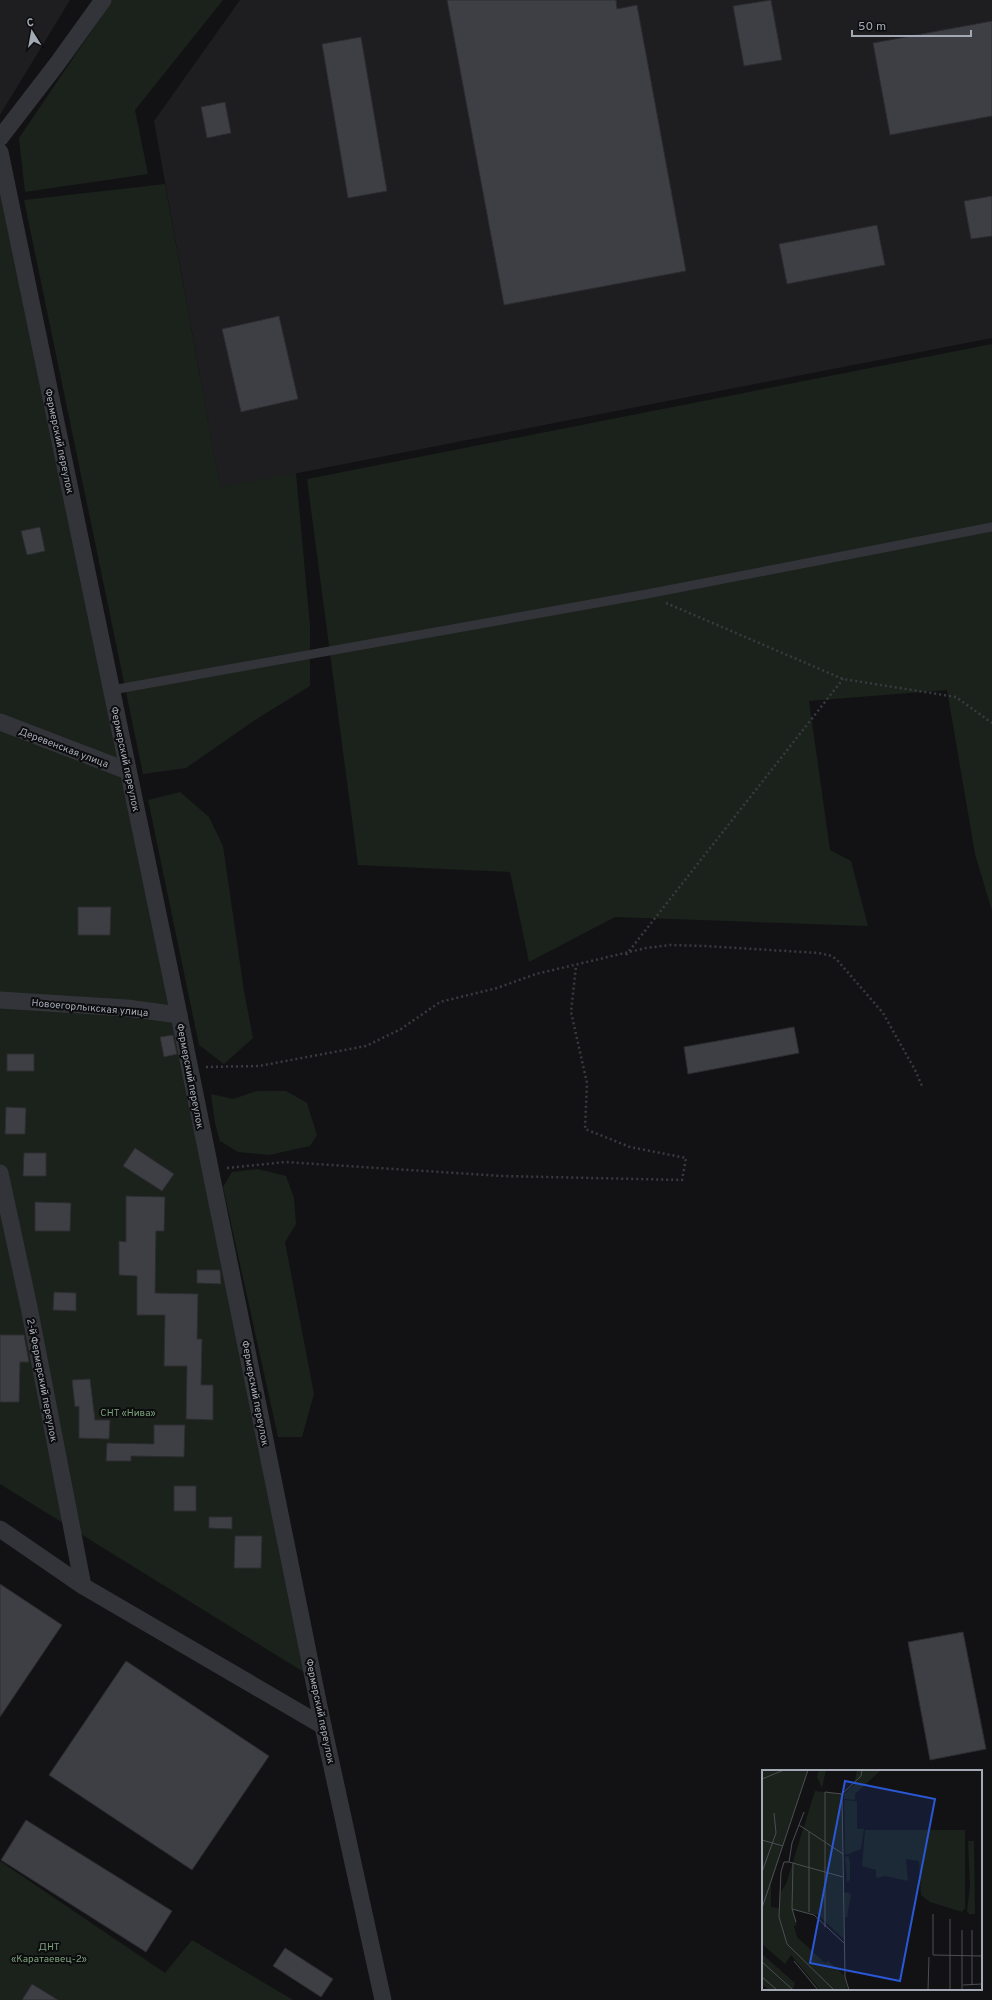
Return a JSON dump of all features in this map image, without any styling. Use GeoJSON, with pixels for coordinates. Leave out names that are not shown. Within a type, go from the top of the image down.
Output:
{"type":"FeatureCollection","features":[{"type":"Feature","properties":{"kind":"street"},"geometry":{"type":"LineString","coordinates":[[0,138],[57,64],[103,0]]}},
{"type":"Feature","properties":{"kind":"street","name":"Фермерский переулок"},"geometry":{"type":"LineString","coordinates":[[0,152],[190,1067],[323,1726],[383,2000]]}},
{"type":"Feature","properties":{"kind":"street","name":"Деревенская улица"},"geometry":{"type":"LineString","coordinates":[[0,722],[128,771]]}},
{"type":"Feature","properties":{"kind":"street","name":"Новоегорлыкская улица"},"geometry":{"type":"LineString","coordinates":[[0,1000],[127,1008],[179,1015]]}},
{"type":"Feature","properties":{"kind":"street","name":"2-й Фермерский переулок"},"geometry":{"type":"LineString","coordinates":[[0,1173],[29,1307],[83,1586]]}},
{"type":"Feature","properties":{"kind":"street"},"geometry":{"type":"LineString","coordinates":[[0,1529],[83,1586],[323,1726]]}},
{"type":"Feature","properties":{"kind":"lane"},"geometry":{"type":"LineString","coordinates":[[112,690],[647,594],[992,527]]}},
{"type":"Feature","properties":{"kind":"path"},"geometry":{"type":"LineString","coordinates":[[647,594],[843,679],[956,697],[992,723]]}},
{"type":"Feature","properties":{"kind":"path"},"geometry":{"type":"LineString","coordinates":[[626,955],[843,679]]}},
{"type":"Feature","properties":{"kind":"path"},"geometry":{"type":"LineString","coordinates":[[190,1067],[259,1066],[366,1046],[401,1029],[440,1002],[497,988],[536,974],[576,966],[628,951],[677,946],[819,953],[832,956],[883,1013],[912,1063],[922,1086]]}},
{"type":"Feature","properties":{"kind":"path"},"geometry":{"type":"LineString","coordinates":[[210,1170],[285,1162],[502,1176],[682,1180],[686,1158],[630,1147],[585,1129],[587,1083],[572,1012],[576,966]]}},
{"type":"Feature","properties":{"kind":"shaded area"},"geometry":{"type":"Polygon","coordinates":[[[0,0],[70,0],[0,115],[0,0]]]}},
{"type":"Feature","properties":{"kind":"shaded area"},"geometry":{"type":"Polygon","coordinates":[[[240,0],[992,0],[992,338],[220,488],[154,121],[240,0]]]}},
{"type":"Feature","properties":{"kind":"green space"},"geometry":{"type":"Polygon","coordinates":[[[101,0],[223,0],[135,110],[148,174],[25,192],[19,138],[101,17],[101,0]]]}},
{"type":"Feature","properties":{"kind":"green space","name":"СНТ «Нива»"},"geometry":{"type":"Polygon","coordinates":[[[0,155],[315,1679],[0,1484],[0,155]]]}},
{"type":"Feature","properties":{"kind":"green space"},"geometry":{"type":"Polygon","coordinates":[[[165,184],[220,487],[296,473],[310,626],[310,686],[255,720],[186,768],[143,774],[24,200],[165,184]]]}},
{"type":"Feature","properties":{"kind":"green space"},"geometry":{"type":"Polygon","coordinates":[[[992,344],[992,911],[975,854],[947,690],[809,701],[830,850],[851,861],[868,926],[615,917],[529,962],[510,872],[358,865],[307,479],[992,344]]]}},
{"type":"Feature","properties":{"kind":"green space"},"geometry":{"type":"Polygon","coordinates":[[[180,792],[209,817],[223,846],[244,991],[253,1038],[224,1064],[199,1045],[148,800],[180,792]]]}},
{"type":"Feature","properties":{"kind":"green space"},"geometry":{"type":"Polygon","coordinates":[[[257,1091],[286,1091],[307,1103],[317,1135],[310,1146],[269,1155],[238,1152],[220,1141],[215,1123],[211,1094],[233,1099],[257,1091]]]}},
{"type":"Feature","properties":{"kind":"green space"},"geometry":{"type":"Polygon","coordinates":[[[258,1169],[286,1176],[294,1198],[296,1224],[285,1242],[314,1394],[302,1437],[278,1437],[223,1187],[232,1172],[258,1169]]]}},
{"type":"Feature","properties":{"kind":"green space","name":"ДНТ «Каратаевец-2»"},"geometry":{"type":"Polygon","coordinates":[[[0,1861],[165,1973],[192,1940],[293,2000],[0,2000],[0,1861]]]}},
{"type":"Feature","properties":{"kind":"building"},"geometry":{"type":"Polygon","coordinates":[[[447,0],[616,0],[617,9],[637,5],[686,271],[504,305],[447,0]]]}},
{"type":"Feature","properties":{"kind":"building"},"geometry":{"type":"Polygon","coordinates":[[[771,0],[782,60],[744,66],[733,6],[771,0]]]}},
{"type":"Feature","properties":{"kind":"building"},"geometry":{"type":"Polygon","coordinates":[[[992,21],[992,116],[890,135],[873,43],[992,21]]]}},
{"type":"Feature","properties":{"kind":"building"},"geometry":{"type":"Polygon","coordinates":[[[361,37],[387,191],[348,198],[322,44],[361,37]]]}},
{"type":"Feature","properties":{"kind":"building"},"geometry":{"type":"Polygon","coordinates":[[[225,102],[231,133],[207,138],[201,107],[225,102]]]}},
{"type":"Feature","properties":{"kind":"building"},"geometry":{"type":"Polygon","coordinates":[[[992,196],[992,236],[971,239],[964,201],[992,196]]]}},
{"type":"Feature","properties":{"kind":"building"},"geometry":{"type":"Polygon","coordinates":[[[877,225],[885,265],[787,284],[779,244],[877,225]]]}},
{"type":"Feature","properties":{"kind":"building"},"geometry":{"type":"Polygon","coordinates":[[[279,316],[298,399],[241,412],[222,329],[279,316]]]}},
{"type":"Feature","properties":{"kind":"building"},"geometry":{"type":"Polygon","coordinates":[[[40,527],[45,551],[27,555],[21,531],[40,527]]]}},
{"type":"Feature","properties":{"kind":"building"},"geometry":{"type":"Polygon","coordinates":[[[78,907],[111,907],[110,935],[78,935],[78,907]]]}},
{"type":"Feature","properties":{"kind":"building"},"geometry":{"type":"Polygon","coordinates":[[[794,1027],[799,1053],[688,1074],[684,1047],[794,1027]]]}},
{"type":"Feature","properties":{"kind":"building"},"geometry":{"type":"Polygon","coordinates":[[[173,1035],[177,1054],[164,1057],[160,1037],[173,1035]]]}},
{"type":"Feature","properties":{"kind":"building"},"geometry":{"type":"Polygon","coordinates":[[[7,1054],[34,1054],[34,1071],[7,1071],[7,1054]]]}},
{"type":"Feature","properties":{"kind":"building"},"geometry":{"type":"Polygon","coordinates":[[[6,1107],[26,1108],[25,1134],[5,1134],[6,1107]]]}},
{"type":"Feature","properties":{"kind":"building"},"geometry":{"type":"Polygon","coordinates":[[[135,1148],[174,1174],[162,1191],[123,1166],[135,1148]]]}},
{"type":"Feature","properties":{"kind":"building"},"geometry":{"type":"Polygon","coordinates":[[[24,1153],[46,1153],[46,1176],[23,1176],[24,1153]]]}},
{"type":"Feature","properties":{"kind":"building"},"geometry":{"type":"Polygon","coordinates":[[[126,1196],[165,1197],[164,1231],[156,1231],[155,1293],[198,1294],[197,1339],[202,1339],[201,1385],[213,1385],[213,1420],[186,1419],[187,1366],[164,1366],[165,1315],[137,1315],[137,1276],[119,1275],[119,1241],[126,1242],[126,1196]]]}},
{"type":"Feature","properties":{"kind":"building"},"geometry":{"type":"Polygon","coordinates":[[[35,1202],[71,1203],[70,1231],[35,1231],[35,1202]]]}},
{"type":"Feature","properties":{"kind":"building"},"geometry":{"type":"Polygon","coordinates":[[[197,1270],[220,1270],[221,1284],[197,1283],[197,1270]]]}},
{"type":"Feature","properties":{"kind":"building"},"geometry":{"type":"Polygon","coordinates":[[[54,1292],[76,1293],[76,1311],[53,1310],[54,1292]]]}},
{"type":"Feature","properties":{"kind":"building"},"geometry":{"type":"Polygon","coordinates":[[[0,1335],[24,1335],[29,1362],[20,1362],[19,1402],[0,1402],[0,1335]]]}},
{"type":"Feature","properties":{"kind":"building"},"geometry":{"type":"Polygon","coordinates":[[[90,1379],[95,1420],[110,1420],[109,1439],[79,1438],[79,1406],[75,1407],[72,1380],[90,1379]]]}},
{"type":"Feature","properties":{"kind":"building"},"geometry":{"type":"Polygon","coordinates":[[[154,1425],[185,1425],[184,1457],[131,1456],[131,1461],[106,1461],[107,1443],[154,1444],[154,1425]]]}},
{"type":"Feature","properties":{"kind":"building"},"geometry":{"type":"Polygon","coordinates":[[[174,1486],[196,1486],[196,1511],[174,1511],[174,1486]]]}},
{"type":"Feature","properties":{"kind":"building"},"geometry":{"type":"Polygon","coordinates":[[[209,1517],[232,1517],[232,1529],[209,1528],[209,1517]]]}},
{"type":"Feature","properties":{"kind":"building"},"geometry":{"type":"Polygon","coordinates":[[[235,1536],[262,1536],[261,1568],[234,1568],[235,1536]]]}},
{"type":"Feature","properties":{"kind":"building"},"geometry":{"type":"Polygon","coordinates":[[[0,1584],[62,1625],[0,1717],[0,1584]]]}},
{"type":"Feature","properties":{"kind":"building"},"geometry":{"type":"Polygon","coordinates":[[[963,1632],[986,1749],[930,1760],[908,1642],[963,1632]]]}},
{"type":"Feature","properties":{"kind":"building"},"geometry":{"type":"Polygon","coordinates":[[[126,1661],[269,1756],[192,1870],[49,1775],[126,1661]]]}},
{"type":"Feature","properties":{"kind":"building"},"geometry":{"type":"Polygon","coordinates":[[[26,1820],[172,1911],[146,1952],[1,1860],[26,1820]]]}},
{"type":"Feature","properties":{"kind":"building"},"geometry":{"type":"Polygon","coordinates":[[[285,1948],[333,1979],[321,1997],[273,1966],[285,1948]]]}},
{"type":"Feature","properties":{"kind":"building"},"geometry":{"type":"Polygon","coordinates":[[[32,1984],[58,2000],[22,2000],[32,1984]]]}}]}
